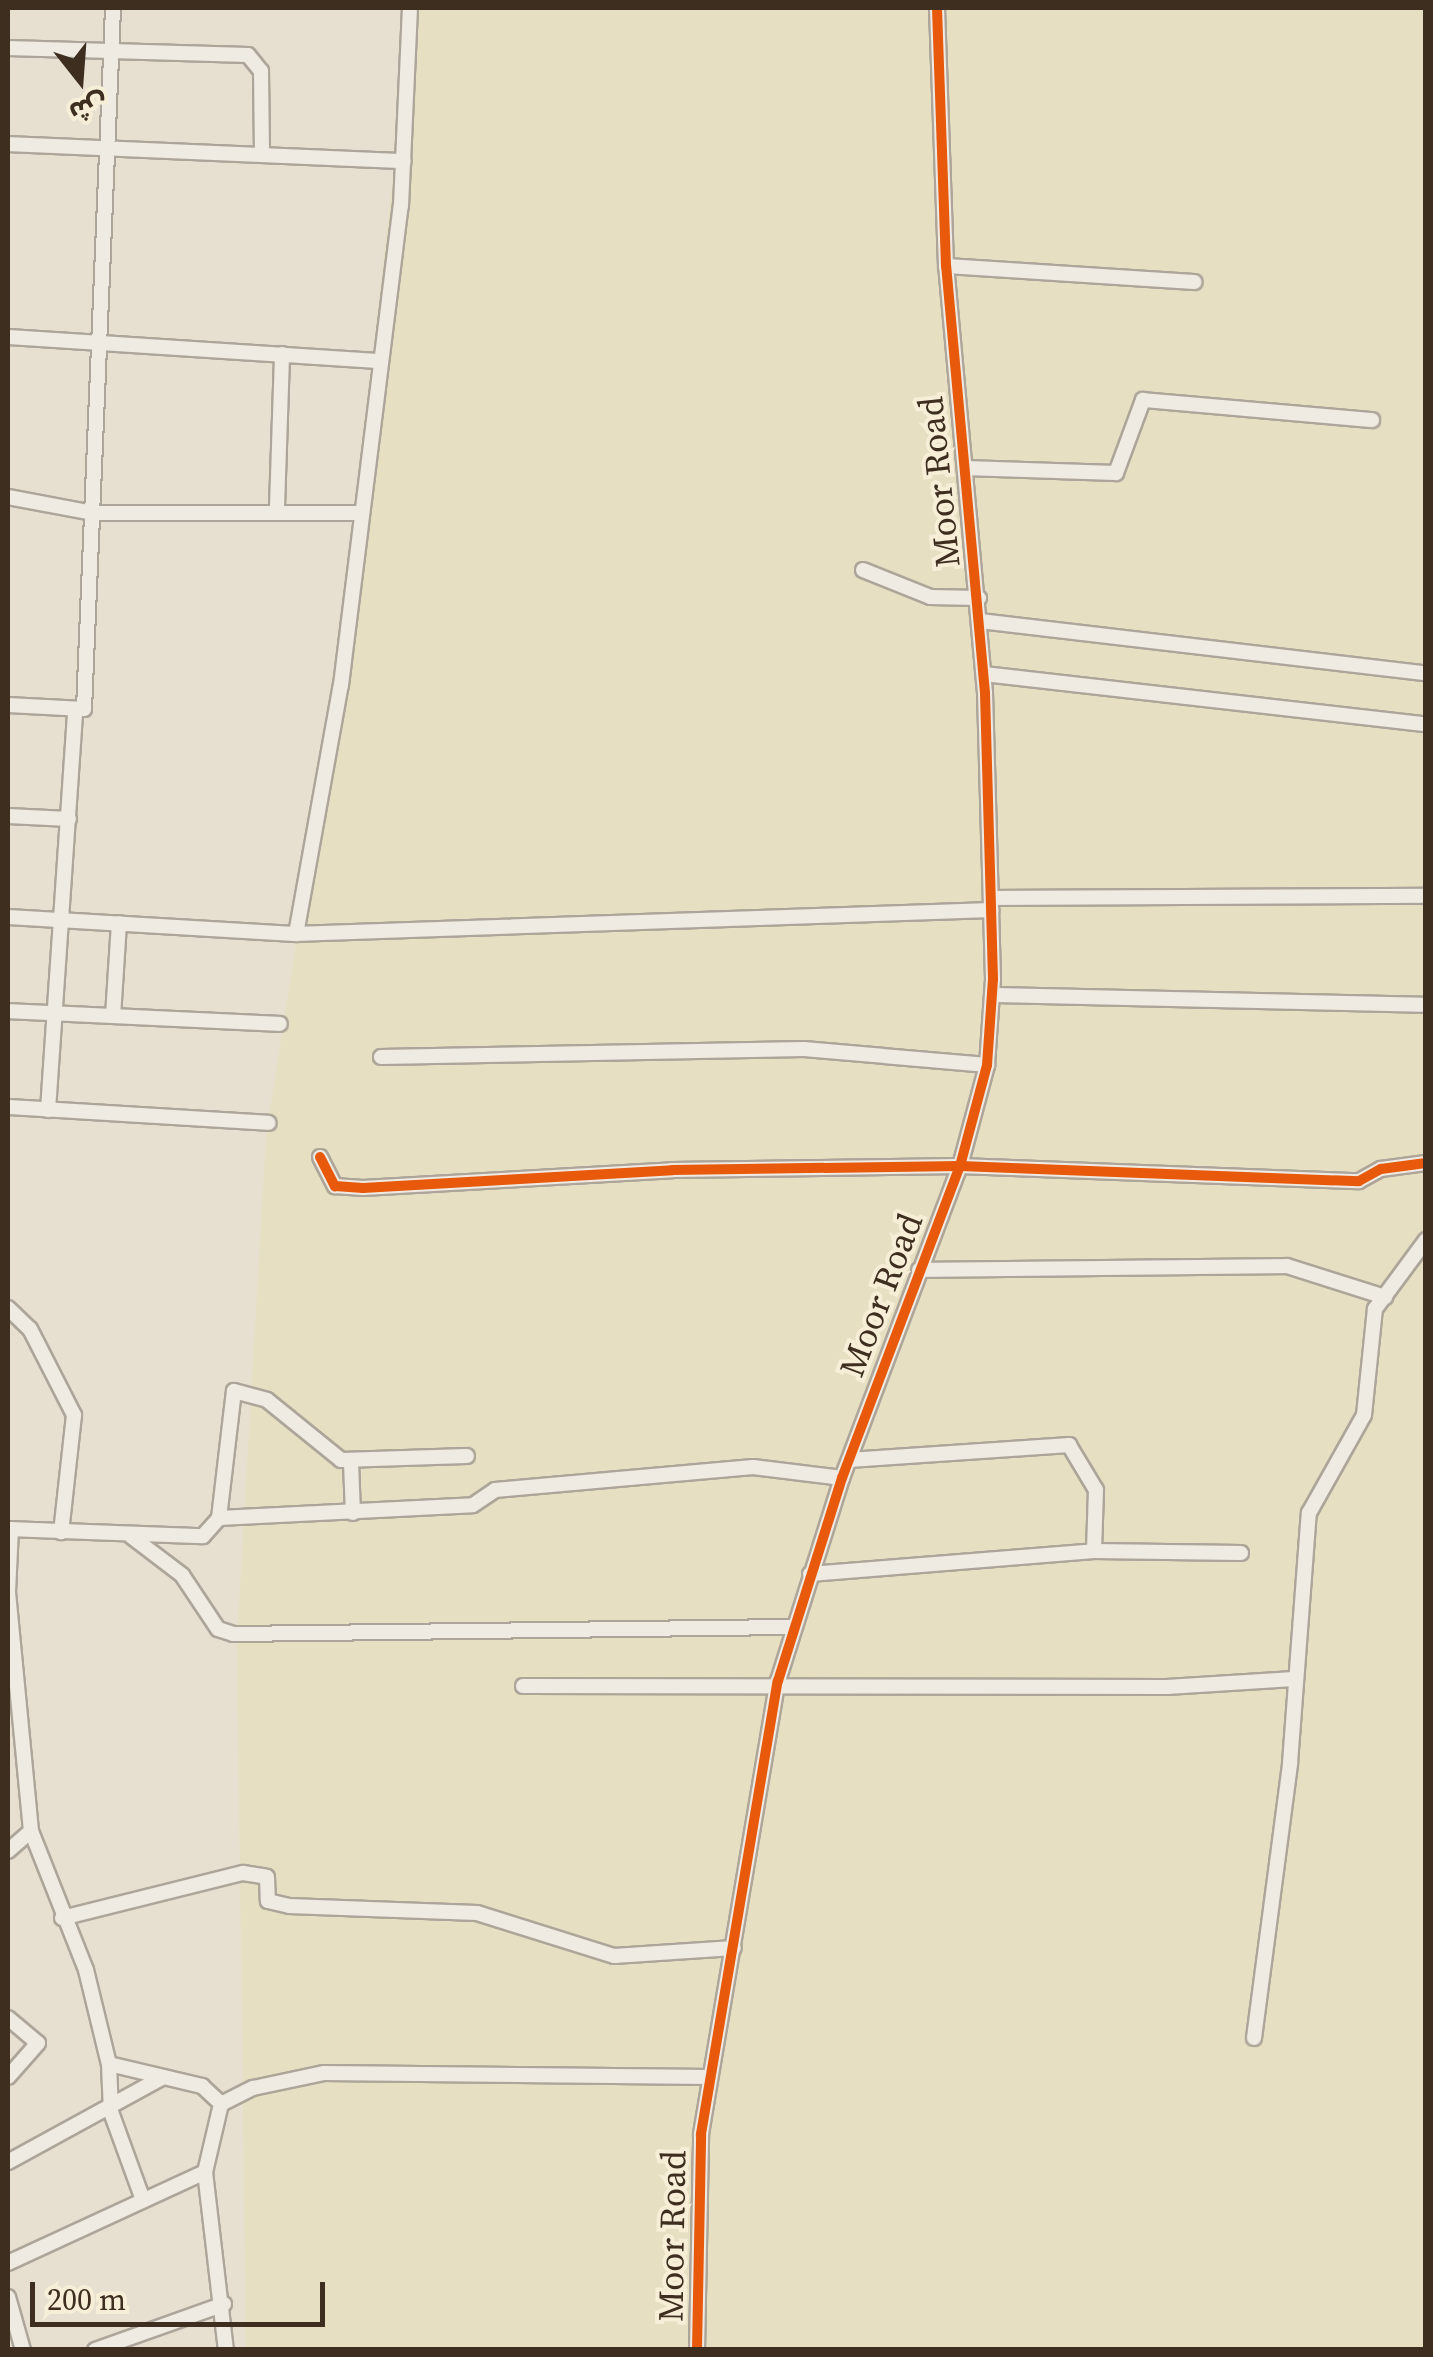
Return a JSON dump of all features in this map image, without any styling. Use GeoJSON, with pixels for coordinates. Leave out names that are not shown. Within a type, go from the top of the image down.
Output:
{"type":"FeatureCollection","features":[{"type":"Feature","properties":{"kind":"street"},"geometry":{"type":"LineString","coordinates":[[8,705],[84,709],[114,8]]}},
{"type":"Feature","properties":{"kind":"street"},"geometry":{"type":"LineString","coordinates":[[296,934],[342,684],[404,161],[410,8]]}},
{"type":"Feature","properties":{"kind":"street","name":"Moor Road"},"geometry":{"type":"LineString","coordinates":[[696,2350],[701,2134],[778,1682],[792,1627],[848,1460],[960,1166],[987,1065],[992,904],[984,674],[946,266],[938,8]]}},
{"type":"Feature","properties":{"kind":"street"},"geometry":{"type":"LineString","coordinates":[[8,48],[253,57],[261,71],[262,152]]}},
{"type":"Feature","properties":{"kind":"street"},"geometry":{"type":"LineString","coordinates":[[8,144],[404,161]]}},
{"type":"Feature","properties":{"kind":"street"},"geometry":{"type":"LineString","coordinates":[[946,266],[1194,282]]}},
{"type":"Feature","properties":{"kind":"street"},"geometry":{"type":"LineString","coordinates":[[8,336],[378,361]]}},
{"type":"Feature","properties":{"kind":"street"},"geometry":{"type":"LineString","coordinates":[[277,507],[282,354]]}},
{"type":"Feature","properties":{"kind":"street"},"geometry":{"type":"LineString","coordinates":[[965,468],[1116,473],[1143,400],[1372,420]]}},
{"type":"Feature","properties":{"kind":"street"},"geometry":{"type":"LineString","coordinates":[[8,497],[93,513],[234,518],[277,507],[360,513]]}},
{"type":"Feature","properties":{"kind":"street"},"geometry":{"type":"LineString","coordinates":[[863,570],[930,597],[979,598]]}},
{"type":"Feature","properties":{"kind":"street"},"geometry":{"type":"LineString","coordinates":[[980,620],[1426,673]]}},
{"type":"Feature","properties":{"kind":"street"},"geometry":{"type":"LineString","coordinates":[[984,674],[1426,724]]}},
{"type":"Feature","properties":{"kind":"street"},"geometry":{"type":"LineString","coordinates":[[48,1110],[75,709]]}},
{"type":"Feature","properties":{"kind":"street"},"geometry":{"type":"LineString","coordinates":[[8,816],[68,819]]}},
{"type":"Feature","properties":{"kind":"street"},"geometry":{"type":"LineString","coordinates":[[8,916],[296,934],[992,904],[1426,896]]}},
{"type":"Feature","properties":{"kind":"street"},"geometry":{"type":"LineString","coordinates":[[113,1016],[119,923]]}},
{"type":"Feature","properties":{"kind":"street"},"geometry":{"type":"LineString","coordinates":[[992,995],[1426,1006]]}},
{"type":"Feature","properties":{"kind":"street"},"geometry":{"type":"LineString","coordinates":[[8,1011],[280,1024]]}},
{"type":"Feature","properties":{"kind":"street"},"geometry":{"type":"LineString","coordinates":[[381,1057],[804,1049],[987,1065]]}},
{"type":"Feature","properties":{"kind":"street"},"geometry":{"type":"LineString","coordinates":[[8,1108],[269,1123]]}},
{"type":"Feature","properties":{"kind":"street"},"geometry":{"type":"LineString","coordinates":[[320,1157],[335,1186],[363,1188],[672,1170],[960,1166],[1359,1180],[1381,1168],[1426,1163]]}},
{"type":"Feature","properties":{"kind":"street"},"geometry":{"type":"LineString","coordinates":[[1254,2038],[1309,1513],[1364,1415],[1374,1314],[1426,1240]]}},
{"type":"Feature","properties":{"kind":"street"},"geometry":{"type":"LineString","coordinates":[[920,1270],[1287,1266],[1385,1298]]}},
{"type":"Feature","properties":{"kind":"street"},"geometry":{"type":"LineString","coordinates":[[8,1308],[30,1330],[74,1415],[60,1532]]}},
{"type":"Feature","properties":{"kind":"street"},"geometry":{"type":"LineString","coordinates":[[218,1518],[234,1391],[267,1400],[314,1443],[351,1462],[467,1456]]}},
{"type":"Feature","properties":{"kind":"street"},"geometry":{"type":"LineString","coordinates":[[848,1460],[1070,1445],[1096,1490],[1094,1550]]}},
{"type":"Feature","properties":{"kind":"street"},"geometry":{"type":"LineString","coordinates":[[351,1462],[353,1512]]}},
{"type":"Feature","properties":{"kind":"street"},"geometry":{"type":"LineString","coordinates":[[143,2200],[111,2112],[109,2064],[100,2010],[31,1831],[13,1725],[9,1529],[188,1541],[218,1518],[473,1505],[495,1490],[753,1468],[842,1478]]}},
{"type":"Feature","properties":{"kind":"street"},"geometry":{"type":"LineString","coordinates":[[132,1537],[182,1576],[218,1629],[234,1634],[792,1627]]}},
{"type":"Feature","properties":{"kind":"street"},"geometry":{"type":"LineString","coordinates":[[810,1574],[1094,1550],[1240,1553]]}},
{"type":"Feature","properties":{"kind":"street"},"geometry":{"type":"LineString","coordinates":[[523,1686],[778,1682],[928,1688],[1294,1680]]}},
{"type":"Feature","properties":{"kind":"street"},"geometry":{"type":"LineString","coordinates":[[8,1851],[31,1831]]}},
{"type":"Feature","properties":{"kind":"street"},"geometry":{"type":"LineString","coordinates":[[62,1918],[243,1873],[267,1877],[268,1902],[477,1913],[614,1956],[734,1948]]}},
{"type":"Feature","properties":{"kind":"street"},"geometry":{"type":"LineString","coordinates":[[8,2018],[38,2043],[8,2077]]}},
{"type":"Feature","properties":{"kind":"street"},"geometry":{"type":"LineString","coordinates":[[109,2064],[202,2086],[221,2104]]}},
{"type":"Feature","properties":{"kind":"street"},"geometry":{"type":"LineString","coordinates":[[221,2104],[253,2088],[324,2073],[710,2077]]}},
{"type":"Feature","properties":{"kind":"street"},"geometry":{"type":"LineString","coordinates":[[8,2162],[111,2112],[164,2077]]}},
{"type":"Feature","properties":{"kind":"street"},"geometry":{"type":"LineString","coordinates":[[221,2104],[205,2172],[224,2304],[226,2350]]}},
{"type":"Feature","properties":{"kind":"street"},"geometry":{"type":"LineString","coordinates":[[8,2263],[205,2172]]}},
{"type":"Feature","properties":{"kind":"street"},"geometry":{"type":"LineString","coordinates":[[8,2298],[13,2334],[23,2350]]}},
{"type":"Feature","properties":{"kind":"street"},"geometry":{"type":"LineString","coordinates":[[95,2350],[224,2304]]}},
{"type":"Feature","properties":{"kind":"shaded area"},"geometry":{"type":"Polygon","coordinates":[[[412,8],[1425,8],[1425,2349],[246,2350],[237,1640],[266,1136],[334,700],[412,8]]]}},
{"type":"Feature","properties":{"kind":"cycle path"},"geometry":{"type":"LineString","coordinates":[[697,2350],[701,2134],[778,1681],[842,1478],[960,1166],[987,1065],[993,979],[985,693],[946,266],[937,8]]}},
{"type":"Feature","properties":{"kind":"cycle path"},"geometry":{"type":"LineString","coordinates":[[320,1157],[335,1186],[363,1188],[672,1170],[960,1166],[1359,1181],[1381,1169],[1426,1163]]}}]}
